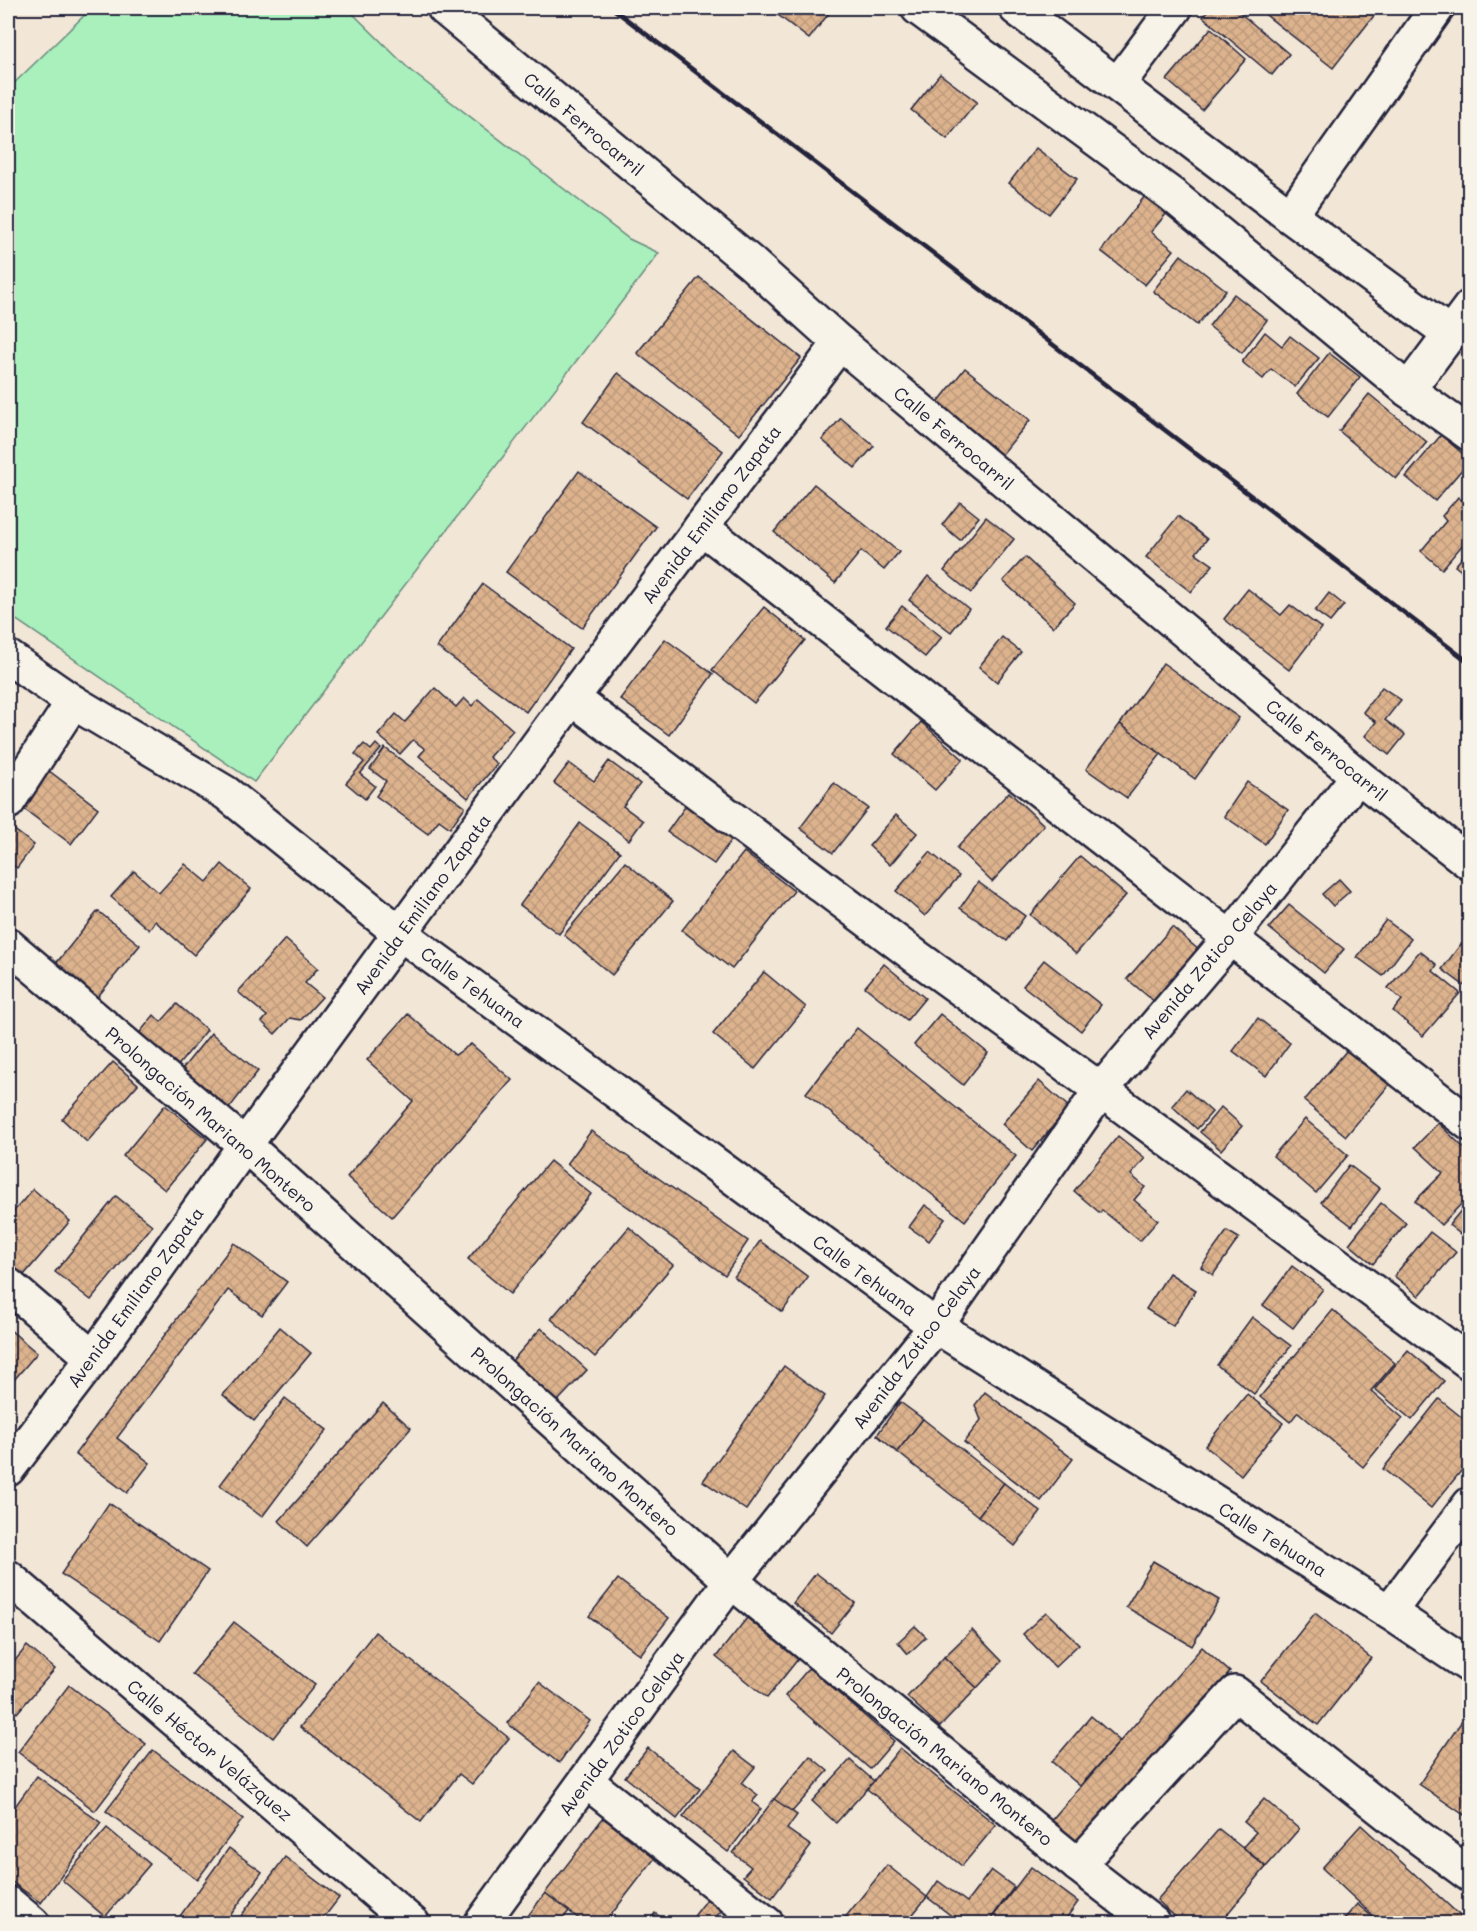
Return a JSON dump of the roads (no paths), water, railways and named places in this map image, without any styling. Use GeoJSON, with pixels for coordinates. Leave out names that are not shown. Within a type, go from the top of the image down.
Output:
{"type":"FeatureCollection","features":[{"type":"Feature","properties":{"kind":"street","name":"Calle Ferrocarril"},"geometry":{"type":"LineString","coordinates":[[444,8],[750,262],[840,343],[1358,776],[1470,863]]}},
{"type":"Feature","properties":{"kind":"street"},"geometry":{"type":"LineString","coordinates":[[1016,8],[1290,216],[1449,333]]}},
{"type":"Feature","properties":{"kind":"street"},"geometry":{"type":"LineString","coordinates":[[1118,84],[1175,8]]}},
{"type":"Feature","properties":{"kind":"street"},"geometry":{"type":"LineString","coordinates":[[1290,216],[1437,8]]}},
{"type":"Feature","properties":{"kind":"street"},"geometry":{"type":"LineString","coordinates":[[927,10],[1172,195],[1408,390],[1470,434]]}},
{"type":"Feature","properties":{"kind":"street"},"geometry":{"type":"LineString","coordinates":[[1408,390],[1470,307]]}},
{"type":"Feature","properties":{"kind":"street","name":"Avenida Emiliano Zapata"},"geometry":{"type":"LineString","coordinates":[[8,1469],[93,1358],[245,1145],[572,698],[840,343]]}},
{"type":"Feature","properties":{"kind":"street"},"geometry":{"type":"LineString","coordinates":[[701,527],[1470,1124]]}},
{"type":"Feature","properties":{"kind":"street","name":"Calle Tehuana"},"geometry":{"type":"LineString","coordinates":[[8,657],[73,702],[226,793],[401,934],[936,1326],[1470,1665]]}},
{"type":"Feature","properties":{"kind":"street"},"geometry":{"type":"LineString","coordinates":[[572,698],[918,958],[1101,1090],[1470,1363]]}},
{"type":"Feature","properties":{"kind":"street"},"geometry":{"type":"LineString","coordinates":[[8,802],[73,702]]}},
{"type":"Feature","properties":{"kind":"street","name":"Avenida Zotico Celaya"},"geometry":{"type":"LineString","coordinates":[[481,1923],[730,1581],[936,1326],[1101,1090],[1231,937],[1358,776]]}},
{"type":"Feature","properties":{"kind":"street","name":"Prolongación Mariano Montero"},"geometry":{"type":"LineString","coordinates":[[8,945],[245,1145],[730,1581],[1078,1865],[1154,1923]]}},
{"type":"Feature","properties":{"kind":"street"},"geometry":{"type":"LineString","coordinates":[[8,1285],[93,1358]]}},
{"type":"Feature","properties":{"kind":"street"},"geometry":{"type":"LineString","coordinates":[[1389,1612],[1470,1504]]}},
{"type":"Feature","properties":{"kind":"street","name":"Calle Héctor Velázquez"},"geometry":{"type":"LineString","coordinates":[[8,1577],[413,1923]]}},
{"type":"Feature","properties":{"kind":"street"},"geometry":{"type":"LineString","coordinates":[[1078,1865],[1235,1693],[1398,1822],[1470,1875]]}},
{"type":"Feature","properties":{"kind":"street"},"geometry":{"type":"LineString","coordinates":[[586,1781],[767,1923]]}},
{"type":"Feature","properties":{"kind":"street"},"geometry":{"type":"LineString","coordinates":[[8,1903],[33,1923]]}},
{"type":"Feature","properties":{"kind":"railway"},"geometry":{"type":"LineString","coordinates":[[612,8],[1470,663]]}}]}
